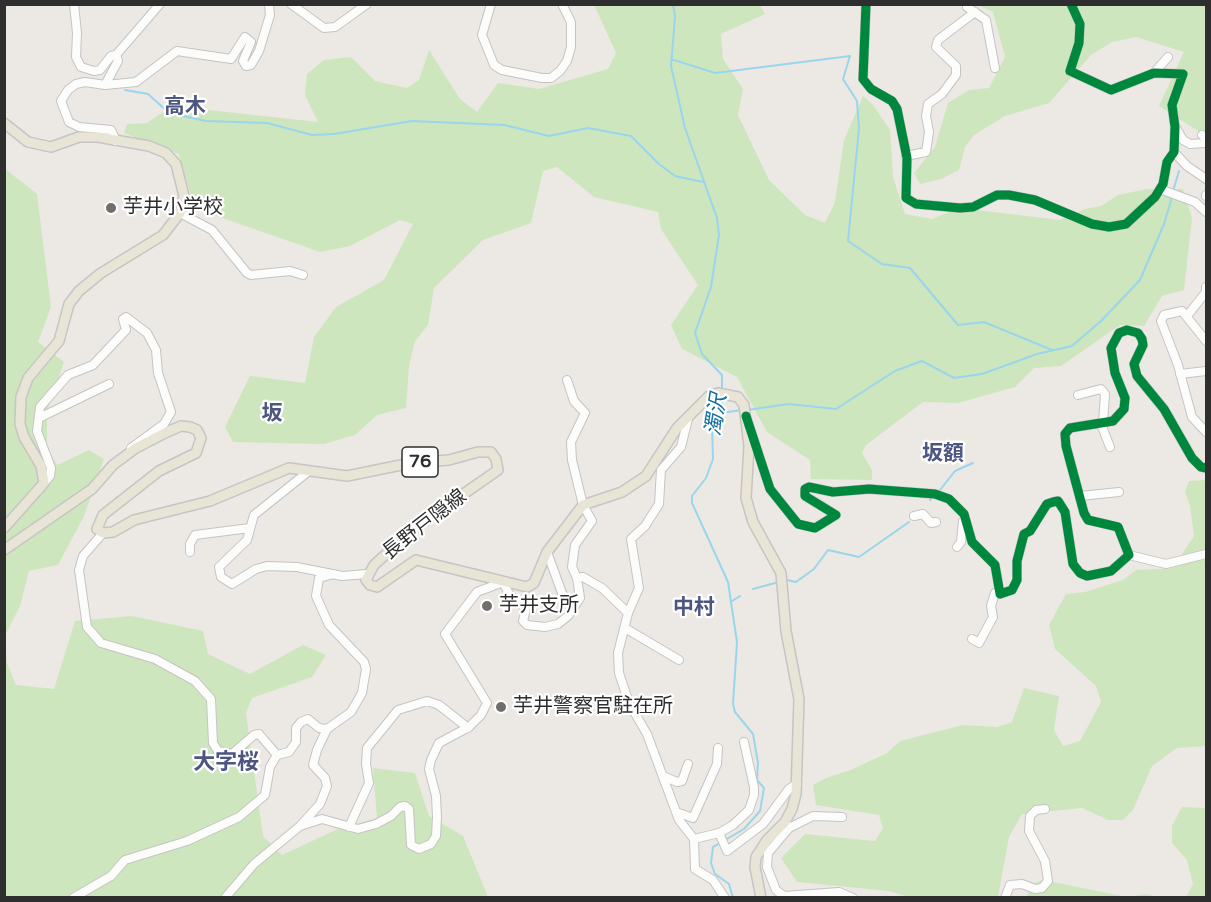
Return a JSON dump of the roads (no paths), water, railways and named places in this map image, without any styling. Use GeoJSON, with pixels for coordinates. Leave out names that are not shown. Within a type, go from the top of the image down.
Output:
{"type":"FeatureCollection","features":[{"type":"Feature","properties":{"kind":"main road"},"geometry":{"type":"LineString","coordinates":[[4,123],[27,142],[51,147],[79,136],[149,146],[166,153],[176,164],[184,196],[180,213],[163,235],[101,273],[79,291],[69,304],[59,341],[28,378],[21,397],[20,424],[24,437],[41,466],[44,483],[4,528]]}},
{"type":"Feature","properties":{"kind":"main road"},"geometry":{"type":"LineString","coordinates":[[583,505],[636,484],[646,476],[677,428],[709,396],[718,393],[732,394],[738,397],[744,405],[749,446],[746,498],[753,522],[781,573],[785,620],[799,699],[797,784],[787,825],[767,840],[756,857],[754,867],[761,897]]}},
{"type":"Feature","properties":{"kind":"main road"},"geometry":{"type":"LineString","coordinates":[[4,549],[92,489],[113,465],[130,452],[181,426],[197,430],[201,438],[196,453],[166,466],[103,515],[98,529],[103,533]]}},
{"type":"Feature","properties":{"kind":"main road","name":"長野戸隠線"},"geometry":{"type":"LineString","coordinates":[[103,533],[113,532],[134,520],[210,501],[289,468],[347,476],[411,463],[448,460],[478,452],[491,452],[496,459],[498,470],[416,527],[367,574],[366,580],[377,587],[416,560],[521,587],[530,586],[547,552],[583,505]]}},
{"type":"Feature","properties":{"kind":"street"},"geometry":{"type":"LineString","coordinates":[[74,4],[78,63],[86,70],[100,70],[160,4]]}},
{"type":"Feature","properties":{"kind":"street"},"geometry":{"type":"LineString","coordinates":[[116,141],[111,130],[79,127],[69,122],[61,100],[68,90],[76,84],[85,82],[105,85],[136,82],[177,51],[231,59],[245,37],[251,42],[243,61],[246,66],[251,64],[259,51],[265,33],[270,15],[269,4]]}},
{"type":"Feature","properties":{"kind":"street"},"geometry":{"type":"LineString","coordinates":[[291,4],[324,28],[335,27],[367,4]]}},
{"type":"Feature","properties":{"kind":"street"},"geometry":{"type":"LineString","coordinates":[[491,4],[482,35],[494,65],[502,70],[542,78],[551,78],[560,71],[567,61],[571,47],[571,22],[562,4]]}},
{"type":"Feature","properties":{"kind":"street"},"geometry":{"type":"LineString","coordinates":[[866,4],[863,79],[871,90],[892,101],[897,110],[906,156],[904,195],[916,204],[973,207],[998,195],[1009,195],[1035,200],[1084,222],[1109,227],[1126,224],[1135,218],[1160,189],[1167,162],[1174,152],[1175,127],[1172,105],[1183,74],[1154,73],[1111,90],[1070,71],[1079,43],[1080,24],[1071,4]]}},
{"type":"Feature","properties":{"kind":"street"},"geometry":{"type":"LineString","coordinates":[[967,7],[986,20],[995,68]]}},
{"type":"Feature","properties":{"kind":"street"},"geometry":{"type":"LineString","coordinates":[[906,156],[926,152],[929,132],[926,116],[928,104],[942,94],[956,75],[956,66],[936,47],[938,40],[975,12]]}},
{"type":"Feature","properties":{"kind":"street"},"geometry":{"type":"LineString","coordinates":[[105,85],[118,61],[116,55]]}},
{"type":"Feature","properties":{"kind":"street"},"geometry":{"type":"LineString","coordinates":[[1154,73],[1168,57]]}},
{"type":"Feature","properties":{"kind":"street"},"geometry":{"type":"LineString","coordinates":[[1175,127],[1183,140],[1190,144],[1205,143],[1206,139],[1202,135]]}},
{"type":"Feature","properties":{"kind":"street"},"geometry":{"type":"LineString","coordinates":[[1174,152],[1187,166],[1206,179]]}},
{"type":"Feature","properties":{"kind":"street"},"geometry":{"type":"LineString","coordinates":[[1160,189],[1195,202],[1206,212]]}},
{"type":"Feature","properties":{"kind":"street"},"geometry":{"type":"LineString","coordinates":[[180,213],[212,230],[247,273],[251,275],[290,271],[303,275]]}},
{"type":"Feature","properties":{"kind":"street"},"geometry":{"type":"LineString","coordinates":[[1187,316],[1206,292],[1206,287]]}},
{"type":"Feature","properties":{"kind":"street"},"geometry":{"type":"LineString","coordinates":[[1206,341],[1182,311],[1164,315],[1161,321],[1192,417],[1206,432]]}},
{"type":"Feature","properties":{"kind":"street"},"geometry":{"type":"LineString","coordinates":[[44,483],[50,476],[51,468],[38,431],[40,407],[68,375],[93,365],[126,330],[123,319],[129,318],[147,333],[156,350],[158,373],[171,412],[164,424],[131,446],[130,452]]}},
{"type":"Feature","properties":{"kind":"street"},"geometry":{"type":"LineString","coordinates":[[1129,555],[1118,527],[1088,520],[1066,446],[1065,434],[1071,428],[1113,420],[1124,409],[1125,398],[1115,373],[1111,348],[1119,333],[1127,330],[1138,333],[1142,339],[1143,345],[1134,364],[1137,376],[1164,409],[1192,458],[1201,467],[1206,468]]}},
{"type":"Feature","properties":{"kind":"street"},"geometry":{"type":"LineString","coordinates":[[1180,374],[1206,371]]}},
{"type":"Feature","properties":{"kind":"street"},"geometry":{"type":"LineString","coordinates":[[300,826],[322,819],[358,829],[369,827],[405,806],[409,809],[411,845],[419,849],[431,844],[436,836],[437,817],[436,796],[429,769],[431,760],[440,743],[468,728],[481,715],[487,703],[445,634],[477,592],[503,582],[509,594],[526,609],[524,621],[526,625],[536,628],[558,624],[568,616],[580,598],[577,578],[572,567],[575,545],[592,521],[583,505],[572,460],[572,442],[585,413],[574,401],[567,380]]}},
{"type":"Feature","properties":{"kind":"street"},"geometry":{"type":"LineString","coordinates":[[39,418],[110,384]]}},
{"type":"Feature","properties":{"kind":"street"},"geometry":{"type":"LineString","coordinates":[[1078,395],[1101,390],[1105,394],[1102,423],[1110,447]]}},
{"type":"Feature","properties":{"kind":"street"},"geometry":{"type":"LineString","coordinates":[[746,416],[770,489],[798,524],[815,528],[836,515],[805,496],[806,489],[809,487],[832,492],[869,489],[935,494],[949,499],[964,517],[972,542],[995,565],[1000,594]]}},
{"type":"Feature","properties":{"kind":"street"},"geometry":{"type":"LineString","coordinates":[[688,419],[681,447],[661,470],[659,504],[645,526],[631,539],[639,588],[628,613],[618,653],[620,673],[629,703],[647,734],[676,812],[694,839],[695,869],[713,880],[725,897]]}},
{"type":"Feature","properties":{"kind":"street"},"geometry":{"type":"LineString","coordinates":[[309,471],[254,515],[247,540],[219,567],[221,578],[226,583],[232,584],[256,569],[267,566],[297,567],[334,574],[367,574]]}},
{"type":"Feature","properties":{"kind":"street"},"geometry":{"type":"LineString","coordinates":[[1080,496],[1119,492]]}},
{"type":"Feature","properties":{"kind":"street"},"geometry":{"type":"LineString","coordinates":[[972,639],[979,643],[993,617],[991,606],[995,593],[1000,594],[1012,590],[1017,580],[1017,561],[1024,534],[1030,531],[1047,504],[1058,501],[1065,512],[1073,564],[1080,573],[1087,576],[1111,571],[1129,555]]}},
{"type":"Feature","properties":{"kind":"street"},"geometry":{"type":"LineString","coordinates":[[914,516],[923,514],[931,523],[936,522]]}},
{"type":"Feature","properties":{"kind":"street"},"geometry":{"type":"LineString","coordinates":[[957,547],[961,542],[964,517]]}},
{"type":"Feature","properties":{"kind":"street"},"geometry":{"type":"LineString","coordinates":[[190,552],[190,544],[195,536],[250,528]]}},
{"type":"Feature","properties":{"kind":"street"},"geometry":{"type":"LineString","coordinates":[[103,533],[83,556],[79,570],[83,620],[93,637],[101,643],[155,659],[195,681],[211,699],[213,742],[219,751],[232,754],[254,735],[259,734],[277,755]]}},
{"type":"Feature","properties":{"kind":"street"},"geometry":{"type":"LineString","coordinates":[[547,552],[562,593],[567,601],[574,605]]}},
{"type":"Feature","properties":{"kind":"street"},"geometry":{"type":"LineString","coordinates":[[1129,555],[1166,564],[1206,554]]}},
{"type":"Feature","properties":{"kind":"street"},"geometry":{"type":"LineString","coordinates":[[225,897],[254,864],[300,826],[320,804],[327,786],[325,778],[313,765],[327,729],[358,704],[366,669],[360,656],[329,625],[316,596],[319,578],[334,574]]}},
{"type":"Feature","properties":{"kind":"street"},"geometry":{"type":"LineString","coordinates":[[577,578],[590,579],[628,613]]}},
{"type":"Feature","properties":{"kind":"street"},"geometry":{"type":"LineString","coordinates":[[625,628],[679,660]]}},
{"type":"Feature","properties":{"kind":"street"},"geometry":{"type":"LineString","coordinates":[[349,827],[369,783],[366,764],[367,748],[398,710],[427,701],[440,705],[468,728]]}},
{"type":"Feature","properties":{"kind":"street"},"geometry":{"type":"LineString","coordinates":[[73,897],[111,876],[125,860],[187,842],[239,817],[266,795],[270,767],[277,755],[289,752],[296,742],[296,728],[301,722],[308,719],[319,728],[327,729]]}},
{"type":"Feature","properties":{"kind":"street"},"geometry":{"type":"LineString","coordinates":[[694,839],[720,835],[749,810],[754,787],[748,771],[744,742]]}},
{"type":"Feature","properties":{"kind":"street"},"geometry":{"type":"LineString","coordinates":[[676,812],[693,818],[717,764],[718,748]]}},
{"type":"Feature","properties":{"kind":"street"},"geometry":{"type":"LineString","coordinates":[[663,776],[677,782],[682,780],[688,764]]}},
{"type":"Feature","properties":{"kind":"street"},"geometry":{"type":"LineString","coordinates":[[720,835],[727,851],[758,829],[789,789],[797,784]]}},
{"type":"Feature","properties":{"kind":"street"},"geometry":{"type":"LineString","coordinates":[[1005,897],[1010,885],[1022,884],[1035,889],[1042,888],[1048,881],[1045,861],[1029,831],[1030,816],[1036,810],[1045,809]]}},
{"type":"Feature","properties":{"kind":"street"},"geometry":{"type":"LineString","coordinates":[[842,817],[813,816],[787,825],[768,852],[767,867],[776,890],[784,896],[839,892],[854,897]]}},
{"type":"Feature","properties":{"kind":"waterway","name":"濁沢"},"geometry":{"type":"LineString","coordinates":[[673,4],[675,17],[671,66],[685,128],[717,218],[719,235],[711,287],[695,333],[702,354],[722,375],[722,392]]}},
{"type":"Feature","properties":{"kind":"waterway"},"geometry":{"type":"LineString","coordinates":[[671,59],[715,73],[850,56],[843,79],[857,101],[859,128],[848,241],[882,264],[910,268],[958,325],[984,322],[1052,350]]}},
{"type":"Feature","properties":{"kind":"waterway"},"geometry":{"type":"LineString","coordinates":[[125,90],[148,94],[169,113],[206,121],[267,123],[312,135],[334,134],[412,121],[504,125],[549,136],[588,128],[631,136],[659,164],[675,176],[703,182]]}},
{"type":"Feature","properties":{"kind":"waterway"},"geometry":{"type":"LineString","coordinates":[[1173,191],[1179,171]]}},
{"type":"Feature","properties":{"kind":"waterway"},"geometry":{"type":"LineString","coordinates":[[747,410],[789,404],[836,409],[895,371],[922,361],[954,378],[982,374],[1037,354],[1072,346],[1101,321],[1140,280],[1164,224],[1172,197]]}},
{"type":"Feature","properties":{"kind":"waterway","name":"濁沢"},"geometry":{"type":"LineString","coordinates":[[722,398],[721,413],[712,427],[713,459],[706,478],[692,496],[692,503],[728,582],[737,642],[733,704],[735,712],[753,734],[758,763],[757,780],[764,788],[760,811],[744,829],[713,847],[711,863],[715,874],[729,884],[733,898]]}},
{"type":"Feature","properties":{"kind":"waterway"},"geometry":{"type":"LineString","coordinates":[[721,413],[742,410]]}},
{"type":"Feature","properties":{"kind":"waterway"},"geometry":{"type":"LineString","coordinates":[[940,490],[955,471],[973,463]]}},
{"type":"Feature","properties":{"kind":"waterway"},"geometry":{"type":"LineString","coordinates":[[787,580],[796,582],[814,569],[828,550],[859,557],[909,522]]}},
{"type":"Feature","properties":{"kind":"waterway"},"geometry":{"type":"LineString","coordinates":[[753,589],[779,582]]}},
{"type":"Feature","properties":{"kind":"waterway"},"geometry":{"type":"LineString","coordinates":[[732,601],[740,596]]}},
{"type":"Feature","properties":{"kind":"place","name":"芋井小学校"},"geometry":{"type":"Point","coordinates":[111,208]}},
{"type":"Feature","properties":{"kind":"place","name":"芋井支所"},"geometry":{"type":"Point","coordinates":[487,606]}},
{"type":"Feature","properties":{"kind":"place","name":"芋井警察官駐在所"},"geometry":{"type":"Point","coordinates":[501,707]}},
{"type":"Feature","properties":{"kind":"district","name":"高木"},"geometry":{"type":"Point","coordinates":[185,107]}},
{"type":"Feature","properties":{"kind":"district","name":"坂"},"geometry":{"type":"Point","coordinates":[272,414]}},
{"type":"Feature","properties":{"kind":"district","name":"坂額"},"geometry":{"type":"Point","coordinates":[943,454]}},
{"type":"Feature","properties":{"kind":"district","name":"中村"},"geometry":{"type":"Point","coordinates":[694,608]}},
{"type":"Feature","properties":{"kind":"district","name":"大字桜"},"geometry":{"type":"Point","coordinates":[226,763]}}]}
